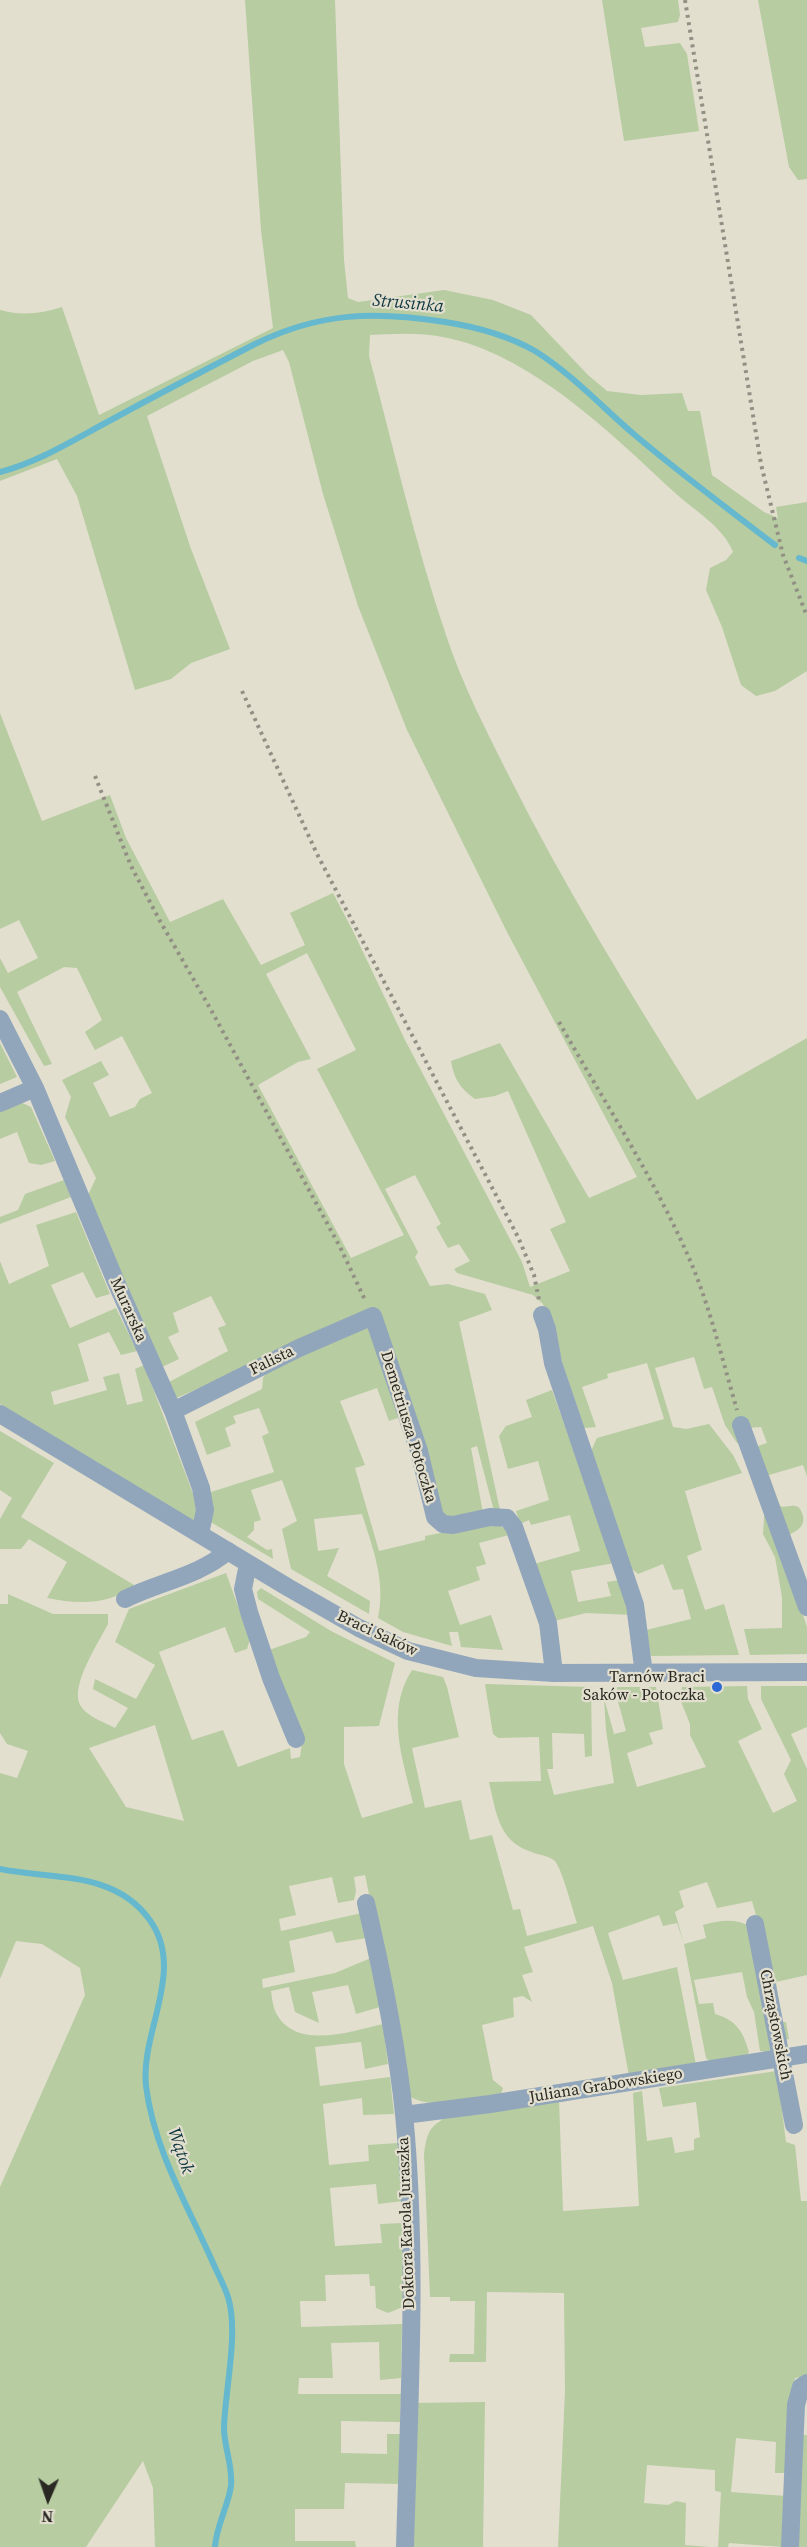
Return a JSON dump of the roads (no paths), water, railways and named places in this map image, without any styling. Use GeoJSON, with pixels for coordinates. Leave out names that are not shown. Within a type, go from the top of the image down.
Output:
{"type":"FeatureCollection","features":[{"type":"Feature","properties":{"kind":"street","name":"Murarska"},"geometry":{"type":"LineString","coordinates":[[0,1019],[35,1088],[173,1411],[201,1488],[205,1510],[200,1534]]}},
{"type":"Feature","properties":{"kind":"street"},"geometry":{"type":"LineString","coordinates":[[0,1103],[35,1088]]}},
{"type":"Feature","properties":{"kind":"street"},"geometry":{"type":"LineString","coordinates":[[542,1315],[561,1388],[635,1605],[644,1674]]}},
{"type":"Feature","properties":{"kind":"street","name":"Falista"},"geometry":{"type":"LineString","coordinates":[[173,1411],[299,1348],[373,1317]]}},
{"type":"Feature","properties":{"kind":"street","name":"Demetriusza Potoczka"},"geometry":{"type":"LineString","coordinates":[[373,1317],[419,1451],[435,1517],[443,1524],[453,1525],[490,1517],[507,1518],[514,1527],[548,1623],[554,1673]]}},
{"type":"Feature","properties":{"kind":"street","name":"Braci Saków"},"geometry":{"type":"LineString","coordinates":[[0,1414],[248,1564],[358,1628],[408,1652],[451,1664],[476,1668],[554,1673],[807,1672]]}},
{"type":"Feature","properties":{"kind":"street"},"geometry":{"type":"LineString","coordinates":[[741,1425],[807,1607]]}},
{"type":"Feature","properties":{"kind":"street"},"geometry":{"type":"LineString","coordinates":[[125,1599],[194,1572],[218,1560],[228,1551]]}},
{"type":"Feature","properties":{"kind":"street"},"geometry":{"type":"LineString","coordinates":[[248,1564],[243,1589],[249,1612],[271,1678],[296,1740]]}},
{"type":"Feature","properties":{"kind":"street","name":"Doktora Karola Juraszka"},"geometry":{"type":"LineString","coordinates":[[366,1903],[388,2013],[404,2115],[411,2278],[405,2547]]}},
{"type":"Feature","properties":{"kind":"street","name":"Chrząstowskich"},"geometry":{"type":"LineString","coordinates":[[755,1924],[794,2125]]}},
{"type":"Feature","properties":{"kind":"street","name":"Juliana Grabowskiego"},"geometry":{"type":"LineString","coordinates":[[404,2115],[807,2054]]}},
{"type":"Feature","properties":{"kind":"street"},"geometry":{"type":"LineString","coordinates":[[790,2547],[796,2405],[801,2387],[807,2384]]}},
{"type":"Feature","properties":{"kind":"waterway","name":"Strusinka"},"geometry":{"type":"LineString","coordinates":[[0,472],[57,449],[279,333],[325,320],[348,317],[419,318],[480,329],[514,340],[535,351],[575,381],[670,464],[775,545]]}},
{"type":"Feature","properties":{"kind":"waterway","name":"Strusinka"},"geometry":{"type":"LineString","coordinates":[[799,558],[807,561]]}},
{"type":"Feature","properties":{"kind":"waterway","name":"Wątok"},"geometry":{"type":"LineString","coordinates":[[0,1869],[80,1880],[118,1892],[134,1903],[149,1919],[160,1939],[164,1959],[163,1980],[146,2065],[146,2086],[150,2110],[164,2155],[225,2288],[231,2311],[232,2344],[224,2428],[231,2486],[215,2547]]}},
{"type":"Feature","properties":{"kind":"place","name":"Tarnów Braci Saków - Potoczka"},"geometry":{"type":"Point","coordinates":[717,1687]}}]}
